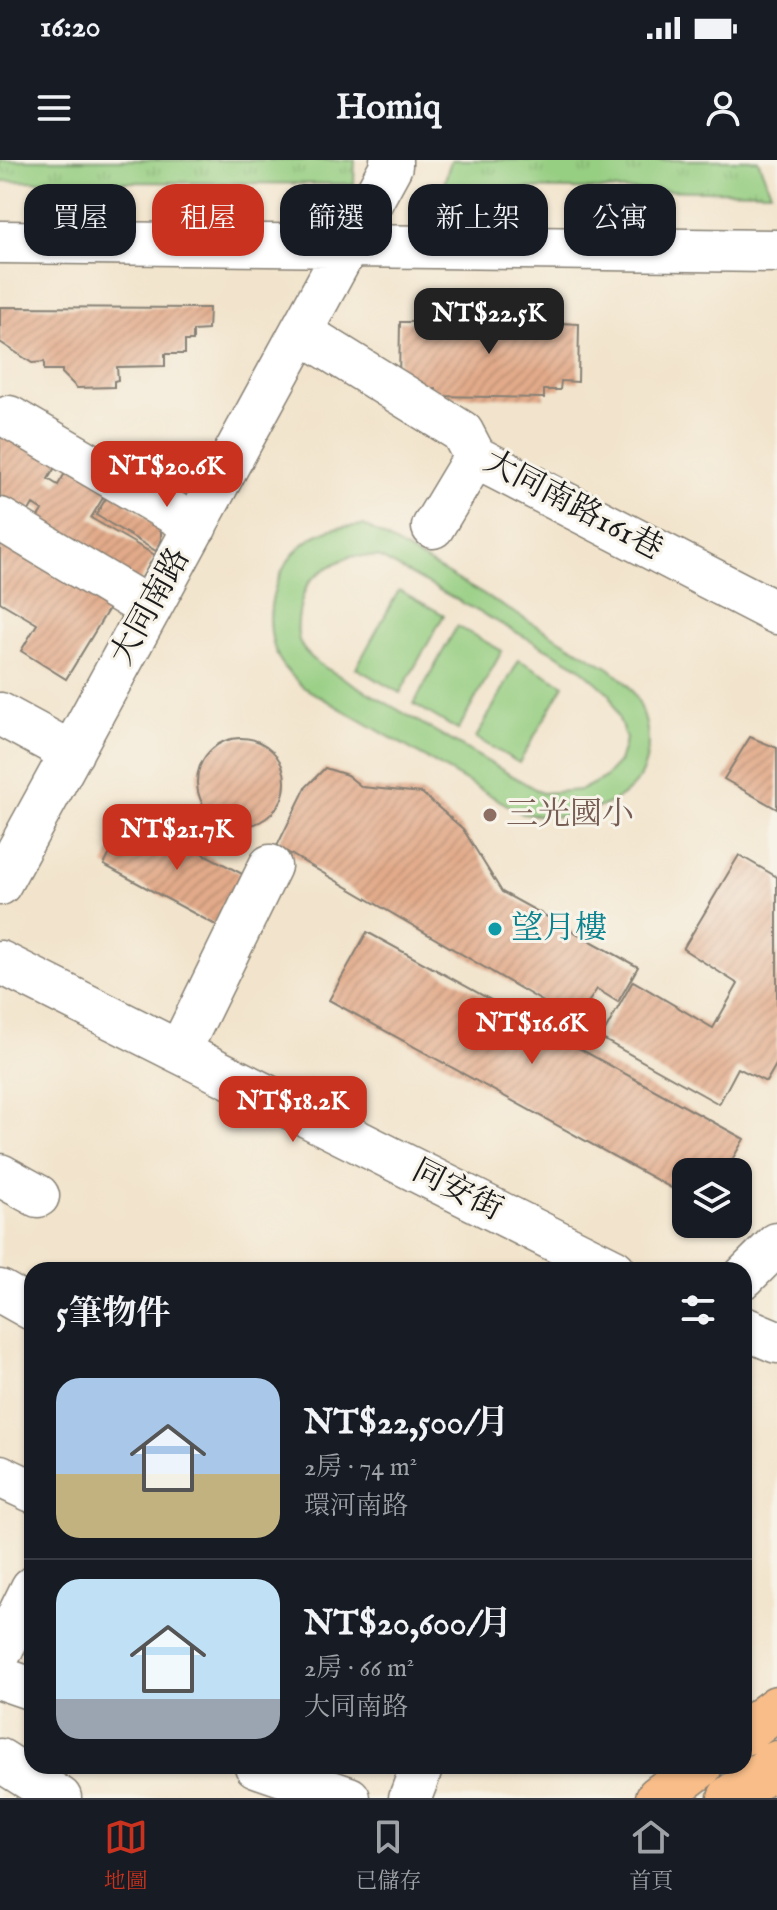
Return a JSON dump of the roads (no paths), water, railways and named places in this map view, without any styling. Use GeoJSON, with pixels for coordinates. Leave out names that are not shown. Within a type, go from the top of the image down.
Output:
{"type":"FeatureCollection","features":[{"type":"Feature","properties":{"kind":"main road"},"geometry":{"type":"LineString","coordinates":[[752,1727],[777,1708]]}},
{"type":"Feature","properties":{"kind":"main road"},"geometry":{"type":"LineString","coordinates":[[749,1795],[777,1763]]}},
{"type":"Feature","properties":{"kind":"main road"},"geometry":{"type":"LineString","coordinates":[[658,1798],[690,1774]]}},
{"type":"Feature","properties":{"kind":"street","name":"大同南路"},"geometry":{"type":"LineString","coordinates":[[381,184],[391,160]]}},
{"type":"Feature","properties":{"kind":"street"},"geometry":{"type":"LineString","coordinates":[[4,249],[280,247]]}},
{"type":"Feature","properties":{"kind":"street"},"geometry":{"type":"LineString","coordinates":[[392,247],[777,251]]}},
{"type":"Feature","properties":{"kind":"street","name":"大同南路"},"geometry":{"type":"LineString","coordinates":[[5,864],[72,753],[342,256]]}},
{"type":"Feature","properties":{"kind":"street","name":"大同南路161巷"},"geometry":{"type":"LineString","coordinates":[[301,332],[462,432],[475,457],[777,613]]}},
{"type":"Feature","properties":{"kind":"street"},"geometry":{"type":"LineString","coordinates":[[9,417],[196,526]]}},
{"type":"Feature","properties":{"kind":"street"},"geometry":{"type":"LineString","coordinates":[[433,527],[475,457]]}},
{"type":"Feature","properties":{"kind":"street"},"geometry":{"type":"LineString","coordinates":[[0,519],[150,609]]}},
{"type":"Feature","properties":{"kind":"street"},"geometry":{"type":"LineString","coordinates":[[0,714],[72,753]]}},
{"type":"Feature","properties":{"kind":"street"},"geometry":{"type":"LineString","coordinates":[[180,1050],[270,866]]}},
{"type":"Feature","properties":{"kind":"street","name":"同安街"},"geometry":{"type":"LineString","coordinates":[[0,962],[180,1050],[586,1262]]}},
{"type":"Feature","properties":{"kind":"street"},"geometry":{"type":"LineString","coordinates":[[0,1175],[38,1196]]}},
{"type":"Feature","properties":{"kind":"street"},"geometry":{"type":"LineString","coordinates":[[752,1269],[777,1244]]}},
{"type":"Feature","properties":{"kind":"street"},"geometry":{"type":"LineString","coordinates":[[0,1291],[24,1304]]}},
{"type":"Feature","properties":{"kind":"street"},"geometry":{"type":"LineString","coordinates":[[752,1331],[777,1342]]}},
{"type":"Feature","properties":{"kind":"street"},"geometry":{"type":"LineString","coordinates":[[0,1476],[24,1487]]}},
{"type":"Feature","properties":{"kind":"street"},"geometry":{"type":"LineString","coordinates":[[0,1653],[24,1604]]}},
{"type":"Feature","properties":{"kind":"street"},"geometry":{"type":"LineString","coordinates":[[0,1678],[24,1686]]}},
{"type":"Feature","properties":{"kind":"street"},"geometry":{"type":"LineString","coordinates":[[3,1774],[60,1798]]}},
{"type":"Feature","properties":{"kind":"street"},"geometry":{"type":"LineString","coordinates":[[279,1774],[349,1798]]}},
{"type":"Feature","properties":{"kind":"street"},"geometry":{"type":"LineString","coordinates":[[410,1798],[419,1774]]}},
{"type":"Feature","properties":{"kind":"place","name":"三光國小"},"geometry":{"type":"Point","coordinates":[490,815]}},
{"type":"Feature","properties":{"kind":"place","name":"望月樓"},"geometry":{"type":"Point","coordinates":[495,929]}}]}
